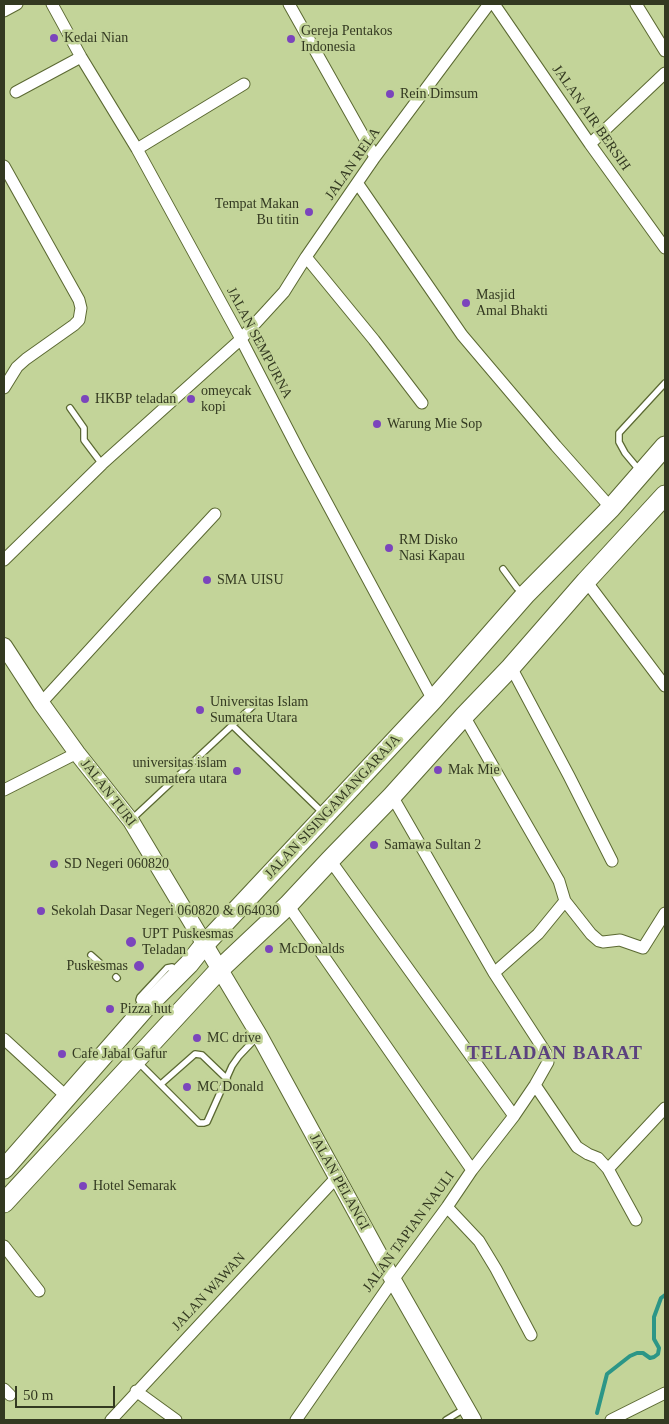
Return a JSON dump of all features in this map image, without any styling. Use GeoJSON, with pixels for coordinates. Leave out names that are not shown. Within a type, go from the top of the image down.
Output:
{"type":"FeatureCollection","features":[{"type":"Feature","properties":{"kind":"main road","name":"JALAN SISINGAMANGARAJA"},"geometry":{"type":"LineString","coordinates":[[4,1169],[67,1097],[141,1000],[174,978],[189,964],[204,945],[433,700],[526,594],[611,508],[665,446]]}},
{"type":"Feature","properties":{"kind":"main road"},"geometry":{"type":"LineString","coordinates":[[4,1203],[220,970],[288,905],[392,796],[665,495]]}},
{"type":"Feature","properties":{"kind":"main road","name":"JALAN TURI"},"geometry":{"type":"LineString","coordinates":[[4,646],[41,703],[77,753],[131,821],[204,945]]}},
{"type":"Feature","properties":{"kind":"main road","name":"JALAN PELANGI"},"geometry":{"type":"LineString","coordinates":[[204,945],[258,1035],[392,1280],[469,1414]]}},
{"type":"Feature","properties":{"kind":"street"},"geometry":{"type":"LineString","coordinates":[[4,11],[17,4]]}},
{"type":"Feature","properties":{"kind":"street","name":"JALAN SEMPURNA"},"geometry":{"type":"LineString","coordinates":[[52,4],[136,149],[241,340],[433,700]]}},
{"type":"Feature","properties":{"kind":"street"},"geometry":{"type":"LineString","coordinates":[[289,4],[375,157]]}},
{"type":"Feature","properties":{"kind":"street","name":"JALAN RELA"},"geometry":{"type":"LineString","coordinates":[[4,560],[102,464],[241,340],[284,292],[306,256],[375,157],[489,4]]}},
{"type":"Feature","properties":{"kind":"street","name":"JALAN AIR BERSIH"},"geometry":{"type":"LineString","coordinates":[[494,4],[590,144],[665,248]]}},
{"type":"Feature","properties":{"kind":"street"},"geometry":{"type":"LineString","coordinates":[[636,4],[665,51]]}},
{"type":"Feature","properties":{"kind":"street"},"geometry":{"type":"LineString","coordinates":[[16,92],[81,57]]}},
{"type":"Feature","properties":{"kind":"street"},"geometry":{"type":"LineString","coordinates":[[590,144],[665,73]]}},
{"type":"Feature","properties":{"kind":"street"},"geometry":{"type":"LineString","coordinates":[[136,149],[244,84]]}},
{"type":"Feature","properties":{"kind":"street"},"geometry":{"type":"LineString","coordinates":[[4,166],[79,300],[81,308],[79,320],[17,367],[4,388]]}},
{"type":"Feature","properties":{"kind":"street"},"geometry":{"type":"LineString","coordinates":[[358,184],[462,335],[611,508]]}},
{"type":"Feature","properties":{"kind":"street"},"geometry":{"type":"LineString","coordinates":[[306,256],[422,403]]}},
{"type":"Feature","properties":{"kind":"street"},"geometry":{"type":"LineString","coordinates":[[41,703],[149,584],[216,514]]}},
{"type":"Feature","properties":{"kind":"street"},"geometry":{"type":"LineString","coordinates":[[586,581],[665,686]]}},
{"type":"Feature","properties":{"kind":"street"},"geometry":{"type":"LineString","coordinates":[[511,666],[612,861]]}},
{"type":"Feature","properties":{"kind":"street"},"geometry":{"type":"LineString","coordinates":[[464,716],[559,882],[565,901],[591,934],[599,941],[620,940],[643,948],[665,913]]}},
{"type":"Feature","properties":{"kind":"street"},"geometry":{"type":"LineString","coordinates":[[4,790],[77,753]]}},
{"type":"Feature","properties":{"kind":"street"},"geometry":{"type":"LineString","coordinates":[[392,796],[494,973],[538,934],[565,901]]}},
{"type":"Feature","properties":{"kind":"street"},"geometry":{"type":"LineString","coordinates":[[330,860],[514,1116]]}},
{"type":"Feature","properties":{"kind":"street"},"geometry":{"type":"LineString","coordinates":[[288,905],[472,1170]]}},
{"type":"Feature","properties":{"kind":"street","name":"JALAN TAPIAN NAULI"},"geometry":{"type":"LineString","coordinates":[[298,1420],[392,1280],[514,1116],[548,1062],[546,1052],[494,973]]}},
{"type":"Feature","properties":{"kind":"street"},"geometry":{"type":"LineString","coordinates":[[4,1039],[67,1097]]}},
{"type":"Feature","properties":{"kind":"street"},"geometry":{"type":"LineString","coordinates":[[535,1085],[577,1147],[593,1156],[608,1169],[636,1220]]}},
{"type":"Feature","properties":{"kind":"street"},"geometry":{"type":"LineString","coordinates":[[608,1169],[665,1108]]}},
{"type":"Feature","properties":{"kind":"street","name":"JALAN WAWAN"},"geometry":{"type":"LineString","coordinates":[[111,1420],[336,1178]]}},
{"type":"Feature","properties":{"kind":"street"},"geometry":{"type":"LineString","coordinates":[[447,1208],[478,1241],[496,1269],[531,1335]]}},
{"type":"Feature","properties":{"kind":"street"},"geometry":{"type":"LineString","coordinates":[[4,1246],[39,1291]]}},
{"type":"Feature","properties":{"kind":"street"},"geometry":{"type":"LineString","coordinates":[[136,1391],[176,1420]]}},
{"type":"Feature","properties":{"kind":"street"},"geometry":{"type":"LineString","coordinates":[[611,1420],[665,1393]]}},
{"type":"Feature","properties":{"kind":"lane"},"geometry":{"type":"LineString","coordinates":[[642,473],[625,453],[619,442],[619,433],[665,383]]}},
{"type":"Feature","properties":{"kind":"lane"},"geometry":{"type":"LineString","coordinates":[[70,408],[84,428],[84,440],[102,464]]}},
{"type":"Feature","properties":{"kind":"lane"},"geometry":{"type":"LineString","coordinates":[[503,569],[517,588],[526,594]]}},
{"type":"Feature","properties":{"kind":"lane"},"geometry":{"type":"LineString","coordinates":[[131,821],[256,703]]}},
{"type":"Feature","properties":{"kind":"lane"},"geometry":{"type":"LineString","coordinates":[[233,726],[325,815]]}},
{"type":"Feature","properties":{"kind":"lane"},"geometry":{"type":"LineString","coordinates":[[91,955],[100,963]]}},
{"type":"Feature","properties":{"kind":"lane"},"geometry":{"type":"LineString","coordinates":[[136,1060],[199,1123],[204,1123],[207,1122],[232,1066],[258,1035]]}},
{"type":"Feature","properties":{"kind":"lane"},"geometry":{"type":"LineString","coordinates":[[161,1084],[194,1054],[202,1055],[227,1079]]}},
{"type":"Feature","properties":{"kind":"lane"},"geometry":{"type":"LineString","coordinates":[[446,1420],[469,1414]]}},
{"type":"Feature","properties":{"kind":"waterway"},"geometry":{"type":"LineString","coordinates":[[597,1413],[607,1374],[630,1356],[637,1353],[643,1353],[650,1358],[658,1354],[659,1348],[654,1339],[654,1317],[661,1298],[665,1295]]}},
{"type":"Feature","properties":{"kind":"place","name":"Kedai Nian"},"geometry":{"type":"Point","coordinates":[54,38]}},
{"type":"Feature","properties":{"kind":"place","name":"Gereja Pentakos Indonesia"},"geometry":{"type":"Point","coordinates":[291,39]}},
{"type":"Feature","properties":{"kind":"place","name":"Rein Dimsum"},"geometry":{"type":"Point","coordinates":[390,94]}},
{"type":"Feature","properties":{"kind":"place","name":"Tempat Makan Bu titin"},"geometry":{"type":"Point","coordinates":[309,212]}},
{"type":"Feature","properties":{"kind":"place","name":"Masjid Amal Bhakti"},"geometry":{"type":"Point","coordinates":[466,303]}},
{"type":"Feature","properties":{"kind":"place","name":"HKBP teladan"},"geometry":{"type":"Point","coordinates":[85,399]}},
{"type":"Feature","properties":{"kind":"place","name":"omeycak kopi"},"geometry":{"type":"Point","coordinates":[191,399]}},
{"type":"Feature","properties":{"kind":"place","name":"Warung Mie Sop"},"geometry":{"type":"Point","coordinates":[377,424]}},
{"type":"Feature","properties":{"kind":"place","name":"RM Disko Nasi Kapau"},"geometry":{"type":"Point","coordinates":[389,548]}},
{"type":"Feature","properties":{"kind":"place","name":"SMA UISU"},"geometry":{"type":"Point","coordinates":[207,580]}},
{"type":"Feature","properties":{"kind":"place","name":"Universitas Islam Sumatera Utara"},"geometry":{"type":"Point","coordinates":[200,710]}},
{"type":"Feature","properties":{"kind":"place","name":"Mak Mie"},"geometry":{"type":"Point","coordinates":[438,770]}},
{"type":"Feature","properties":{"kind":"place","name":"universitas islam sumatera utara"},"geometry":{"type":"Point","coordinates":[237,771]}},
{"type":"Feature","properties":{"kind":"place","name":"Samawa Sultan 2"},"geometry":{"type":"Point","coordinates":[374,845]}},
{"type":"Feature","properties":{"kind":"place","name":"SD Negeri 060820"},"geometry":{"type":"Point","coordinates":[54,864]}},
{"type":"Feature","properties":{"kind":"place","name":"Sekolah Dasar Negeri 060820 & 064030"},"geometry":{"type":"Point","coordinates":[41,911]}},
{"type":"Feature","properties":{"kind":"place","name":"UPT Puskesmas Teladan"},"geometry":{"type":"Point","coordinates":[131,942]}},
{"type":"Feature","properties":{"kind":"place","name":"McDonalds"},"geometry":{"type":"Point","coordinates":[269,949]}},
{"type":"Feature","properties":{"kind":"place","name":"Puskesmas"},"geometry":{"type":"Point","coordinates":[139,966]}},
{"type":"Feature","properties":{"kind":"place","name":"Pizza hut"},"geometry":{"type":"Point","coordinates":[110,1009]}},
{"type":"Feature","properties":{"kind":"place","name":"MC drive"},"geometry":{"type":"Point","coordinates":[197,1038]}},
{"type":"Feature","properties":{"kind":"place","name":"Cafe Jabal Gafur"},"geometry":{"type":"Point","coordinates":[62,1054]}},
{"type":"Feature","properties":{"kind":"place","name":"MC Donald"},"geometry":{"type":"Point","coordinates":[187,1087]}},
{"type":"Feature","properties":{"kind":"place","name":"Hotel Semarak"},"geometry":{"type":"Point","coordinates":[83,1186]}},
{"type":"Feature","properties":{"kind":"district","name":"TELADAN BARAT"},"geometry":{"type":"Point","coordinates":[555,1054]}}]}
